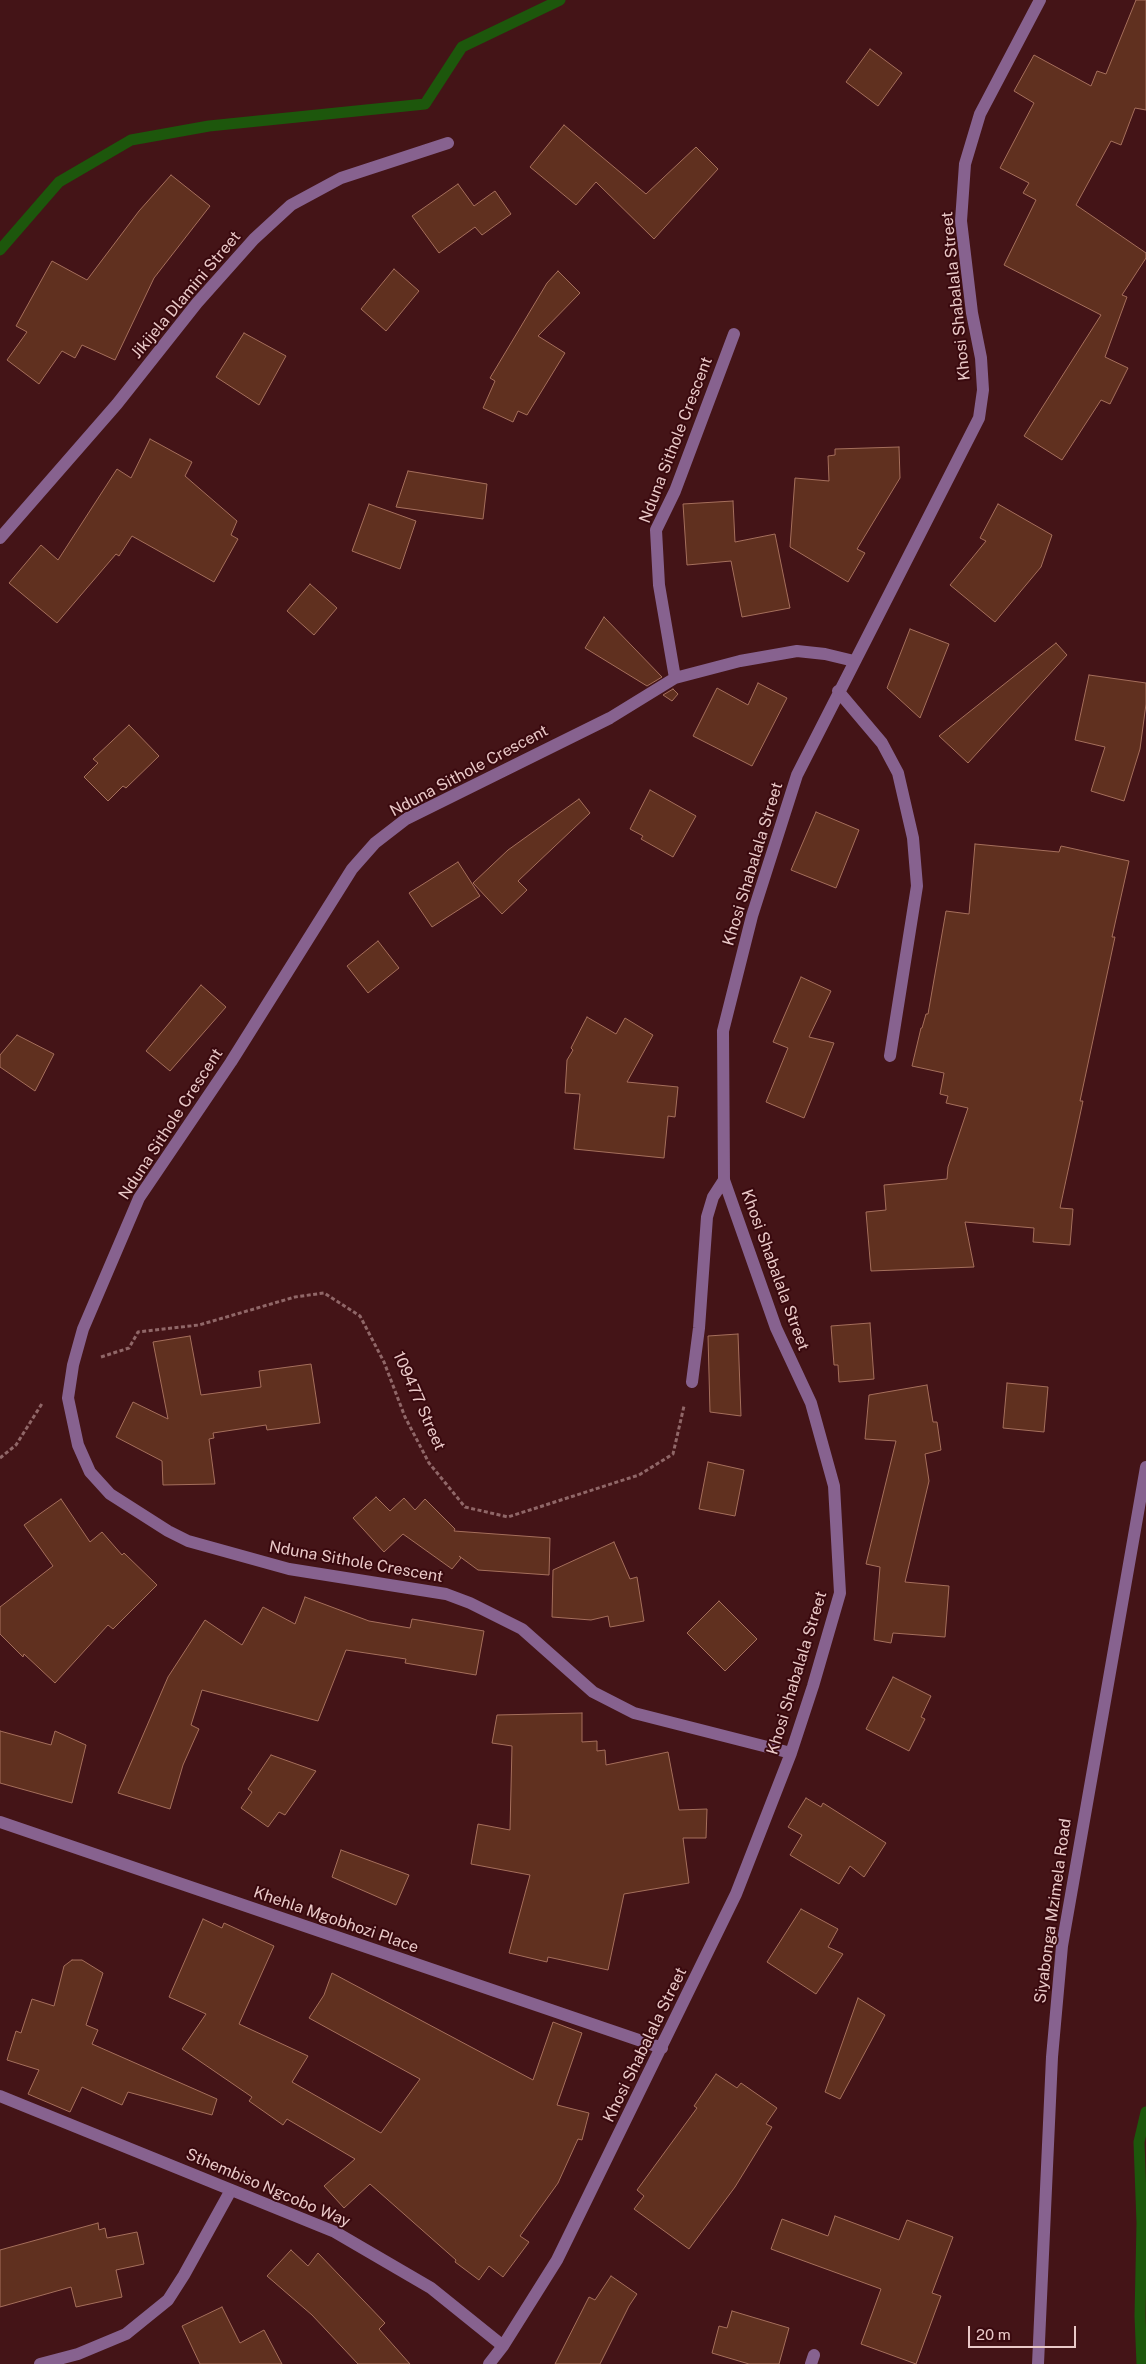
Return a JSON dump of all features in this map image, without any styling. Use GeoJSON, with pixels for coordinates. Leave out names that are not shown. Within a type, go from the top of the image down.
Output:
{"type":"FeatureCollection","features":[{"type":"Feature","properties":{"kind":"street","name":"Khosi Shabalala Street"},"geometry":{"type":"LineString","coordinates":[[489,2364],[503,2346],[557,2260],[736,1894],[790,1753],[813,1686],[840,1593],[834,1486],[811,1403],[776,1328],[724,1180],[723,1030],[752,916],[797,775],[838,691],[916,545],[979,418],[983,390],[961,221],[965,164],[980,114],[1040,0]]}},
{"type":"Feature","properties":{"kind":"street","name":"Jikijela Dlamini Street"},"geometry":{"type":"LineString","coordinates":[[0,538],[116,404],[197,303],[254,238],[291,205],[341,178],[448,143]]}},
{"type":"Feature","properties":{"kind":"street","name":"Nduna Sithole Crescent"},"geometry":{"type":"LineString","coordinates":[[675,678],[659,585],[656,530],[675,491],[734,334]]}},
{"type":"Feature","properties":{"kind":"street","name":"Nduna Sithole Crescent"},"geometry":{"type":"LineString","coordinates":[[790,1753],[634,1713],[593,1692],[522,1629],[470,1603],[446,1594],[289,1569],[188,1541],[168,1531],[110,1494],[90,1472],[78,1445],[68,1398],[73,1365],[83,1329],[139,1198],[231,1062],[352,869],[375,844],[406,819],[610,718],[675,678],[740,661],[796,651],[825,654],[854,662]]}},
{"type":"Feature","properties":{"kind":"street"},"geometry":{"type":"LineString","coordinates":[[838,691],[882,743],[898,773],[913,838],[917,886],[890,1056]]}},
{"type":"Feature","properties":{"kind":"street"},"geometry":{"type":"LineString","coordinates":[[692,1382],[699,1328],[707,1217],[713,1197],[724,1180]]}},
{"type":"Feature","properties":{"kind":"street","name":"Siyabonga Mzimela Road"},"geometry":{"type":"LineString","coordinates":[[1038,2364],[1052,2058],[1062,1946],[1146,1467]]}},
{"type":"Feature","properties":{"kind":"street","name":"Khehla Mgobhozi Place"},"geometry":{"type":"LineString","coordinates":[[0,1822],[662,2048]]}},
{"type":"Feature","properties":{"kind":"street","name":"Sthembiso Ngcobo Way"},"geometry":{"type":"LineString","coordinates":[[0,2096],[335,2232],[431,2288],[503,2346]]}},
{"type":"Feature","properties":{"kind":"street"},"geometry":{"type":"LineString","coordinates":[[40,2364],[78,2354],[126,2334],[168,2300],[231,2190]]}},
{"type":"Feature","properties":{"kind":"path","name":"109477 Street"},"geometry":{"type":"LineString","coordinates":[[73,1365],[129,1348],[138,1332],[199,1325],[295,1297],[324,1293],[360,1316],[384,1362],[405,1416],[429,1463],[465,1507],[508,1517],[639,1475],[673,1454],[689,1387],[692,1382]]}},
{"type":"Feature","properties":{"kind":"path"},"geometry":{"type":"LineString","coordinates":[[0,1458],[16,1445],[42,1404],[73,1365]]}},
{"type":"Feature","properties":{"kind":"building"},"geometry":{"type":"Polygon","coordinates":[[[1136,0],[1146,0],[1146,110],[1135,108],[1121,145],[1111,141],[1076,205],[1146,253],[1146,258],[1122,295],[1127,297],[1105,357],[1128,368],[1110,404],[1101,400],[1062,460],[1024,436],[1101,315],[1004,265],[1036,200],[1023,193],[1029,183],[1000,168],[1034,103],[1014,91],[1034,55],[1091,86],[1097,71],[1106,74],[1136,0]]]}},
{"type":"Feature","properties":{"kind":"building"},"geometry":{"type":"Polygon","coordinates":[[[870,49],[902,73],[878,106],[846,82],[870,49]]]}},
{"type":"Feature","properties":{"kind":"building"},"geometry":{"type":"Polygon","coordinates":[[[564,125],[646,194],[696,147],[718,169],[654,239],[596,182],[576,205],[530,167],[564,125]]]}},
{"type":"Feature","properties":{"kind":"building"},"geometry":{"type":"Polygon","coordinates":[[[171,175],[210,206],[154,278],[115,360],[82,345],[75,358],[62,351],[39,384],[7,360],[27,332],[16,326],[52,261],[87,280],[139,211],[171,175]]]}},
{"type":"Feature","properties":{"kind":"building"},"geometry":{"type":"Polygon","coordinates":[[[458,184],[474,206],[495,191],[511,214],[482,235],[475,227],[439,253],[412,216],[458,184]]]}},
{"type":"Feature","properties":{"kind":"building"},"geometry":{"type":"Polygon","coordinates":[[[394,269],[419,291],[386,331],[361,309],[394,269]]]}},
{"type":"Feature","properties":{"kind":"building"},"geometry":{"type":"Polygon","coordinates":[[[558,271],[580,293],[538,336],[565,353],[527,415],[518,411],[513,422],[483,408],[495,381],[490,378],[547,283],[558,271]]]}},
{"type":"Feature","properties":{"kind":"building"},"geometry":{"type":"Polygon","coordinates":[[[244,333],[286,356],[259,405],[216,377],[244,333]]]}},
{"type":"Feature","properties":{"kind":"building"},"geometry":{"type":"Polygon","coordinates":[[[150,439],[192,462],[185,476],[237,521],[231,535],[238,539],[214,582],[132,536],[119,556],[116,554],[57,623],[9,583],[41,545],[58,560],[117,469],[131,478],[150,439]]]}},
{"type":"Feature","properties":{"kind":"building"},"geometry":{"type":"Polygon","coordinates":[[[899,447],[900,478],[857,549],[865,553],[848,582],[790,547],[795,478],[829,481],[828,456],[835,455],[835,449],[899,447]]]}},
{"type":"Feature","properties":{"kind":"building"},"geometry":{"type":"Polygon","coordinates":[[[408,471],[487,484],[483,519],[396,507],[408,471]]]}},
{"type":"Feature","properties":{"kind":"building"},"geometry":{"type":"Polygon","coordinates":[[[733,501],[735,542],[775,534],[790,608],[742,617],[731,561],[687,565],[683,504],[733,501]]]}},
{"type":"Feature","properties":{"kind":"building"},"geometry":{"type":"Polygon","coordinates":[[[369,504],[416,521],[400,569],[352,551],[369,504]]]}},
{"type":"Feature","properties":{"kind":"building"},"geometry":{"type":"Polygon","coordinates":[[[998,504],[1052,535],[1041,567],[995,622],[950,585],[986,541],[980,538],[998,504]]]}},
{"type":"Feature","properties":{"kind":"building"},"geometry":{"type":"Polygon","coordinates":[[[310,584],[337,608],[314,635],[287,611],[310,584]]]}},
{"type":"Feature","properties":{"kind":"building"},"geometry":{"type":"Polygon","coordinates":[[[604,617],[662,677],[647,686],[585,648],[604,617]]]}},
{"type":"Feature","properties":{"kind":"building"},"geometry":{"type":"Polygon","coordinates":[[[910,629],[949,644],[920,718],[887,688],[910,629]]]}},
{"type":"Feature","properties":{"kind":"building"},"geometry":{"type":"Polygon","coordinates":[[[1056,643],[1067,655],[968,763],[939,736],[1056,643]]]}},
{"type":"Feature","properties":{"kind":"building"},"geometry":{"type":"Polygon","coordinates":[[[1089,675],[1146,683],[1146,704],[1140,749],[1124,801],[1091,791],[1105,747],[1075,740],[1089,675]]]}},
{"type":"Feature","properties":{"kind":"building"},"geometry":{"type":"Polygon","coordinates":[[[758,683],[787,698],[752,766],[693,736],[717,688],[748,705],[758,683]]]}},
{"type":"Feature","properties":{"kind":"building"},"geometry":{"type":"Polygon","coordinates":[[[673,689],[678,694],[672,701],[663,695],[673,689]]]}},
{"type":"Feature","properties":{"kind":"building"},"geometry":{"type":"Polygon","coordinates":[[[129,725],[159,756],[126,788],[123,786],[108,801],[84,777],[98,763],[93,759],[129,725]]]}},
{"type":"Feature","properties":{"kind":"building"},"geometry":{"type":"Polygon","coordinates":[[[650,790],[696,816],[673,857],[641,839],[643,836],[630,829],[650,790]]]}},
{"type":"Feature","properties":{"kind":"building"},"geometry":{"type":"Polygon","coordinates":[[[579,799],[590,813],[518,881],[527,890],[502,914],[473,883],[508,850],[579,799]]]}},
{"type":"Feature","properties":{"kind":"building"},"geometry":{"type":"Polygon","coordinates":[[[816,812],[859,830],[836,888],[791,870],[816,812]]]}},
{"type":"Feature","properties":{"kind":"building"},"geometry":{"type":"Polygon","coordinates":[[[975,844],[1059,852],[1061,846],[1129,861],[1112,937],[1115,937],[1080,1101],[1083,1101],[1060,1208],[1073,1209],[1070,1245],[1033,1242],[1034,1228],[965,1222],[974,1267],[871,1271],[866,1212],[886,1210],[884,1185],[947,1179],[948,1167],[968,1108],[946,1103],[948,1096],[940,1094],[944,1073],[912,1066],[921,1028],[926,1014],[928,1014],[946,911],[969,914],[975,844]]]}},
{"type":"Feature","properties":{"kind":"building"},"geometry":{"type":"Polygon","coordinates":[[[458,862],[480,896],[432,927],[409,893],[458,862]]]}},
{"type":"Feature","properties":{"kind":"building"},"geometry":{"type":"Polygon","coordinates":[[[378,941],[399,968],[368,993],[347,966],[378,941]]]}},
{"type":"Feature","properties":{"kind":"building"},"geometry":{"type":"Polygon","coordinates":[[[801,977],[831,991],[809,1037],[834,1043],[804,1118],[766,1102],[788,1048],[773,1042],[801,977]]]}},
{"type":"Feature","properties":{"kind":"building"},"geometry":{"type":"Polygon","coordinates":[[[201,985],[226,1007],[170,1071],[146,1051],[201,985]]]}},
{"type":"Feature","properties":{"kind":"building"},"geometry":{"type":"Polygon","coordinates":[[[587,1017],[616,1034],[625,1018],[653,1035],[627,1082],[678,1087],[675,1117],[668,1116],[664,1158],[574,1149],[580,1094],[565,1093],[567,1060],[587,1017]]]}},
{"type":"Feature","properties":{"kind":"building"},"geometry":{"type":"Polygon","coordinates":[[[17,1035],[54,1054],[35,1091],[0,1067],[0,1055],[17,1035]]]}},
{"type":"Feature","properties":{"kind":"building"},"geometry":{"type":"Polygon","coordinates":[[[870,1323],[874,1379],[839,1382],[838,1365],[834,1365],[831,1326],[870,1323]]]}},
{"type":"Feature","properties":{"kind":"building"},"geometry":{"type":"Polygon","coordinates":[[[738,1334],[741,1416],[710,1412],[708,1336],[738,1334]]]}},
{"type":"Feature","properties":{"kind":"building"},"geometry":{"type":"Polygon","coordinates":[[[190,1336],[201,1395],[261,1387],[259,1371],[311,1364],[320,1423],[267,1430],[266,1425],[213,1433],[214,1438],[209,1439],[215,1484],[163,1485],[162,1461],[116,1437],[133,1402],[168,1419],[153,1342],[190,1336]]]}},
{"type":"Feature","properties":{"kind":"building"},"geometry":{"type":"Polygon","coordinates":[[[1007,1383],[1048,1387],[1044,1432],[1003,1428],[1007,1383]]]}},
{"type":"Feature","properties":{"kind":"building"},"geometry":{"type":"Polygon","coordinates":[[[927,1385],[933,1422],[937,1422],[941,1450],[925,1454],[929,1481],[905,1582],[949,1586],[945,1637],[893,1633],[891,1643],[874,1640],[880,1567],[866,1564],[896,1441],[865,1439],[869,1395],[927,1385]]]}},
{"type":"Feature","properties":{"kind":"building"},"geometry":{"type":"Polygon","coordinates":[[[708,1462],[744,1470],[735,1516],[699,1509],[708,1462]]]}},
{"type":"Feature","properties":{"kind":"building"},"geometry":{"type":"Polygon","coordinates":[[[376,1497],[390,1511],[404,1498],[415,1510],[425,1499],[455,1529],[454,1531],[550,1538],[549,1575],[478,1570],[459,1556],[461,1558],[452,1569],[403,1534],[384,1552],[353,1518],[376,1497]]]}},
{"type":"Feature","properties":{"kind":"building"},"geometry":{"type":"Polygon","coordinates":[[[61,1499],[90,1542],[102,1532],[122,1555],[124,1553],[157,1585],[113,1629],[108,1625],[55,1683],[24,1654],[23,1657],[0,1634],[0,1607],[53,1566],[24,1525],[61,1499]]]}},
{"type":"Feature","properties":{"kind":"building"},"geometry":{"type":"Polygon","coordinates":[[[614,1542],[630,1579],[637,1577],[644,1621],[610,1627],[608,1616],[591,1620],[552,1617],[553,1570],[614,1542]]]}},
{"type":"Feature","properties":{"kind":"building"},"geometry":{"type":"Polygon","coordinates":[[[305,1597],[369,1621],[410,1628],[412,1619],[484,1631],[476,1675],[405,1663],[406,1659],[346,1650],[318,1721],[202,1690],[191,1725],[199,1729],[183,1765],[170,1809],[118,1793],[168,1677],[205,1620],[242,1645],[263,1607],[295,1624],[305,1597]]]}},
{"type":"Feature","properties":{"kind":"building"},"geometry":{"type":"Polygon","coordinates":[[[719,1601],[757,1639],[725,1671],[687,1633],[719,1601]]]}},
{"type":"Feature","properties":{"kind":"building"},"geometry":{"type":"Polygon","coordinates":[[[893,1677],[931,1696],[921,1717],[925,1719],[909,1751],[866,1729],[893,1677]]]}},
{"type":"Feature","properties":{"kind":"building"},"geometry":{"type":"Polygon","coordinates":[[[582,1713],[582,1742],[597,1741],[597,1751],[605,1750],[606,1765],[668,1752],[679,1810],[707,1809],[706,1838],[683,1838],[689,1883],[624,1894],[608,1970],[548,1957],[547,1962],[509,1953],[530,1875],[471,1864],[478,1824],[510,1830],[512,1746],[492,1743],[497,1715],[582,1713]]]}},
{"type":"Feature","properties":{"kind":"building"},"geometry":{"type":"Polygon","coordinates":[[[0,1731],[51,1745],[55,1731],[86,1745],[72,1803],[0,1783],[0,1731]]]}},
{"type":"Feature","properties":{"kind":"building"},"geometry":{"type":"Polygon","coordinates":[[[271,1755],[316,1771],[285,1815],[279,1812],[268,1827],[241,1808],[252,1792],[248,1789],[271,1755]]]}},
{"type":"Feature","properties":{"kind":"building"},"geometry":{"type":"Polygon","coordinates":[[[806,1798],[821,1807],[823,1803],[886,1843],[864,1877],[850,1866],[839,1884],[790,1855],[802,1835],[788,1827],[806,1798]]]}},
{"type":"Feature","properties":{"kind":"building"},"geometry":{"type":"Polygon","coordinates":[[[341,1850],[409,1875],[396,1905],[332,1877],[341,1850]]]}},
{"type":"Feature","properties":{"kind":"building"},"geometry":{"type":"Polygon","coordinates":[[[801,1909],[838,1929],[828,1947],[843,1954],[816,1994],[767,1962],[801,1909]]]}},
{"type":"Feature","properties":{"kind":"building"},"geometry":{"type":"Polygon","coordinates":[[[203,1919],[222,1928],[224,1923],[274,1946],[239,2024],[308,2056],[292,2082],[381,2133],[420,2079],[309,2018],[324,1995],[332,1973],[533,2080],[553,2022],[582,2033],[557,2105],[589,2113],[582,2140],[578,2139],[558,2183],[520,2236],[529,2242],[503,2277],[489,2266],[479,2280],[455,2262],[456,2260],[370,2184],[344,2208],[324,2186],[355,2159],[287,2119],[283,2125],[249,2101],[252,2097],[182,2049],[206,2014],[169,1997],[203,1919]]]}},
{"type":"Feature","properties":{"kind":"building"},"geometry":{"type":"Polygon","coordinates":[[[72,1960],[82,1960],[103,1973],[86,2025],[98,2030],[92,2044],[217,2099],[212,2115],[128,2092],[122,2105],[82,2087],[70,2112],[28,2094],[39,2070],[7,2060],[16,2031],[21,2033],[32,1999],[54,2006],[64,1966],[72,1960]]]}},
{"type":"Feature","properties":{"kind":"building"},"geometry":{"type":"Polygon","coordinates":[[[858,1998],[885,2015],[840,2099],[825,2092],[858,1998]]]}},
{"type":"Feature","properties":{"kind":"building"},"geometry":{"type":"Polygon","coordinates":[[[716,2074],[737,2088],[741,2083],[777,2108],[766,2124],[772,2127],[735,2187],[689,2249],[634,2209],[644,2196],[637,2190],[697,2108],[694,2106],[716,2074]]]}},
{"type":"Feature","properties":{"kind":"building"},"geometry":{"type":"Polygon","coordinates":[[[835,2216],[899,2240],[907,2220],[953,2237],[932,2293],[941,2296],[916,2364],[861,2344],[881,2289],[771,2249],[782,2219],[828,2236],[835,2216]]]}},
{"type":"Feature","properties":{"kind":"building"},"geometry":{"type":"Polygon","coordinates":[[[98,2223],[99,2230],[105,2228],[107,2238],[137,2232],[144,2264],[116,2270],[122,2297],[76,2307],[71,2287],[0,2307],[0,2250],[98,2223]]]}},
{"type":"Feature","properties":{"kind":"building"},"geometry":{"type":"Polygon","coordinates":[[[291,2250],[308,2266],[318,2253],[385,2323],[379,2329],[410,2364],[358,2364],[312,2315],[267,2276],[291,2250]]]}},
{"type":"Feature","properties":{"kind":"building"},"geometry":{"type":"Polygon","coordinates":[[[611,2276],[637,2294],[600,2364],[555,2364],[589,2297],[595,2300],[611,2276]]]}},
{"type":"Feature","properties":{"kind":"building"},"geometry":{"type":"Polygon","coordinates":[[[222,2307],[240,2343],[264,2330],[282,2364],[200,2364],[182,2326],[222,2307]]]}},
{"type":"Feature","properties":{"kind":"building"},"geometry":{"type":"Polygon","coordinates":[[[732,2311],[789,2328],[779,2364],[749,2364],[712,2353],[719,2326],[727,2328],[732,2311]]]}},
{"type":"Feature","properties":{"kind":"waterway"},"geometry":{"type":"LineString","coordinates":[[0,250],[59,182],[131,140],[209,126],[425,104],[462,47],[560,0]]}},
{"type":"Feature","properties":{"kind":"waterway"},"geometry":{"type":"LineString","coordinates":[[1142,2364],[1140,2316],[1142,2223],[1139,2142],[1146,2112]]}}]}
